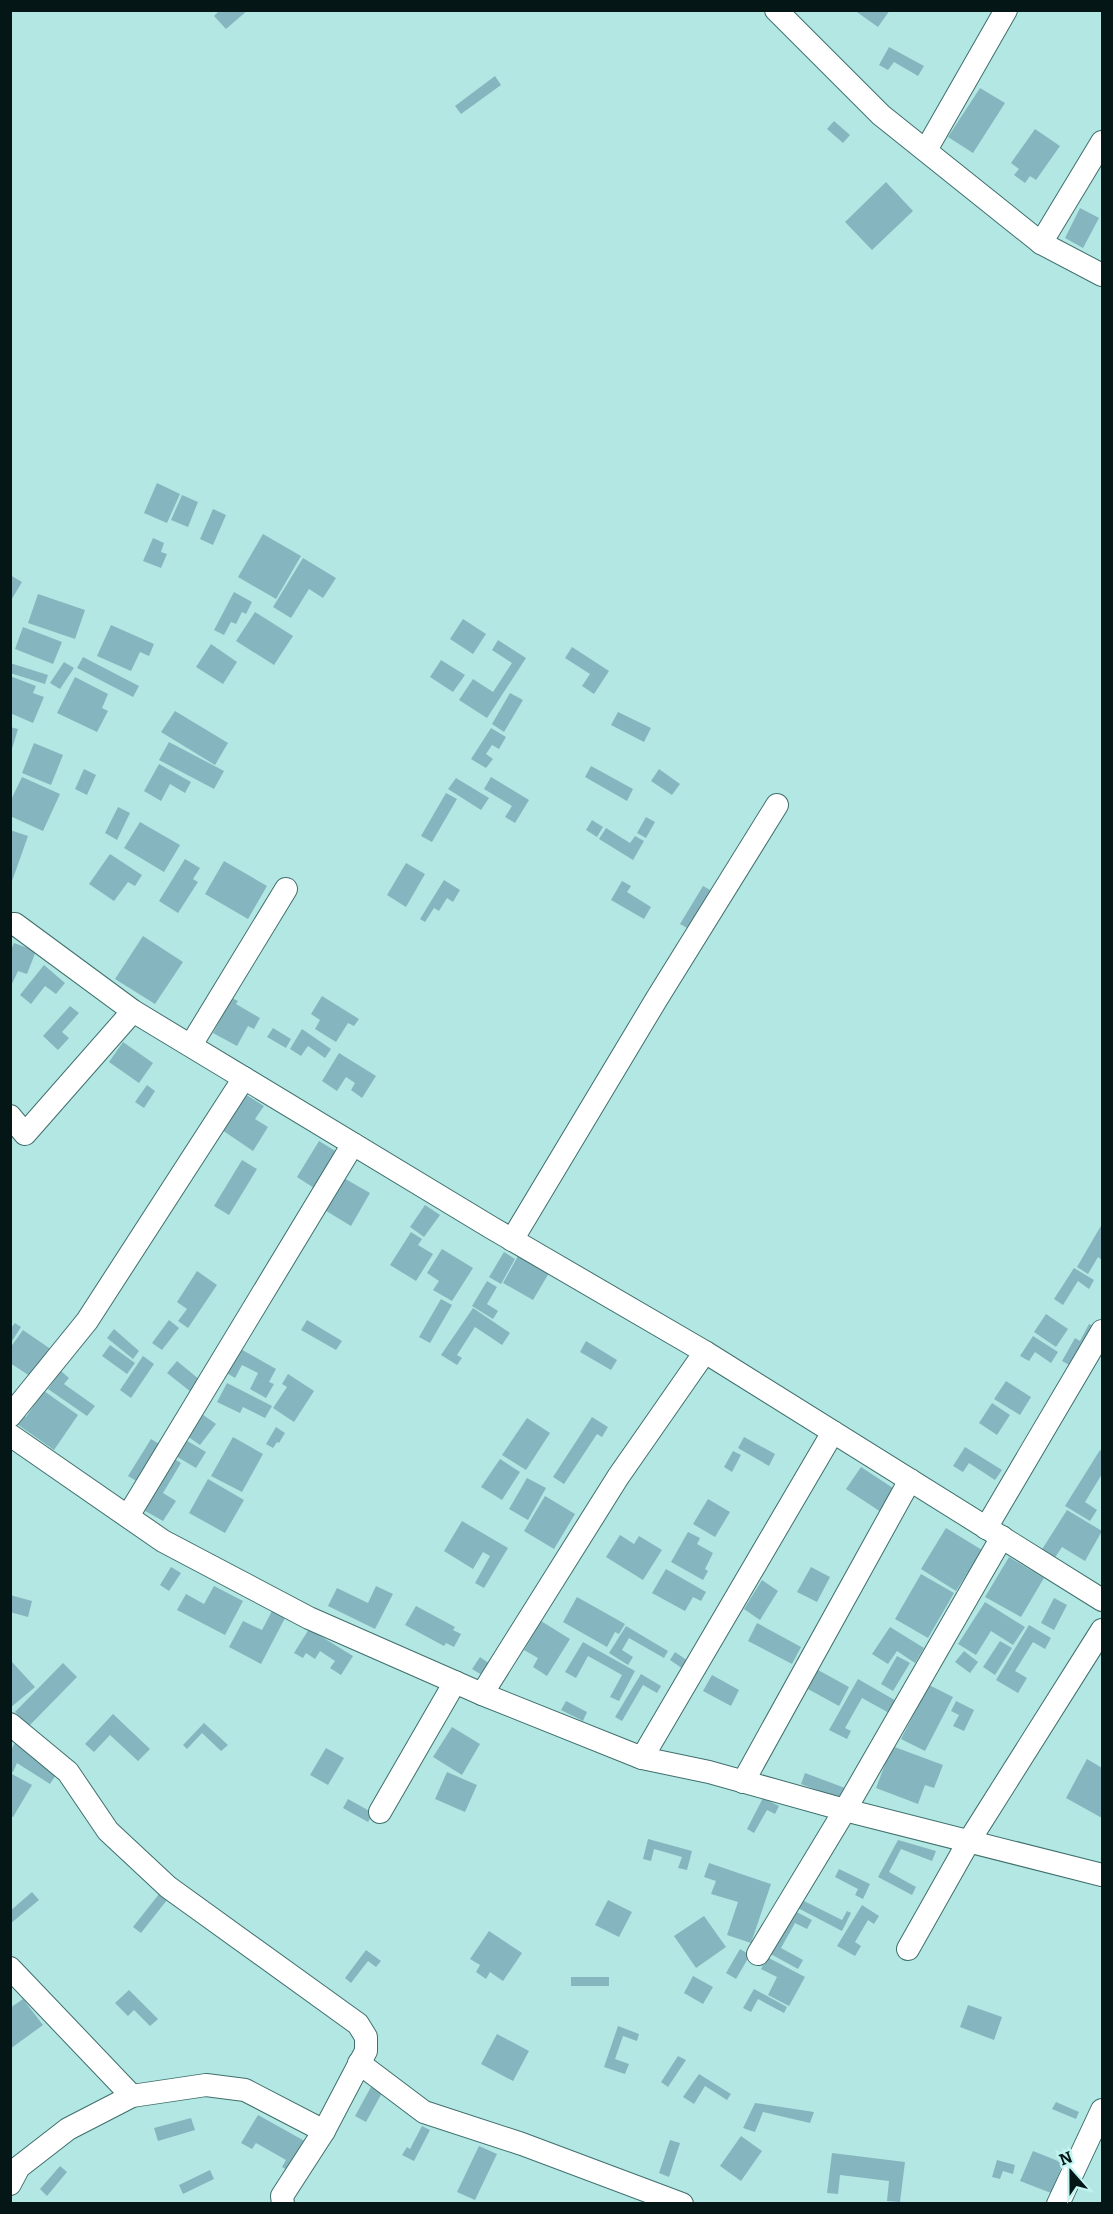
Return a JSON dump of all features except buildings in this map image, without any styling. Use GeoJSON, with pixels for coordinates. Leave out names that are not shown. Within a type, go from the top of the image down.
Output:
{"type":"FeatureCollection","features":[{"type":"Feature","properties":{"kind":"street"},"geometry":{"type":"LineString","coordinates":[[776,10],[881,115],[1041,243],[1102,275]]}},
{"type":"Feature","properties":{"kind":"street"},"geometry":{"type":"LineString","coordinates":[[926,150],[1006,10]]}},
{"type":"Feature","properties":{"kind":"street"},"geometry":{"type":"LineString","coordinates":[[1041,243],[1102,142]]}},
{"type":"Feature","properties":{"kind":"street"},"geometry":{"type":"LineString","coordinates":[[512,1240],[656,1000],[777,805]]}},
{"type":"Feature","properties":{"kind":"street"},"geometry":{"type":"LineString","coordinates":[[191,1045],[286,889]]}},
{"type":"Feature","properties":{"kind":"street"},"geometry":{"type":"LineString","coordinates":[[10,924],[15,924],[133,1011],[512,1240],[705,1352],[1102,1600]]}},
{"type":"Feature","properties":{"kind":"street"},"geometry":{"type":"LineString","coordinates":[[10,1116],[25,1134],[133,1011]]}},
{"type":"Feature","properties":{"kind":"street"},"geometry":{"type":"LineString","coordinates":[[10,1416],[87,1321],[244,1078]]}},
{"type":"Feature","properties":{"kind":"street"},"geometry":{"type":"LineString","coordinates":[[128,1516],[353,1144]]}},
{"type":"Feature","properties":{"kind":"street"},"geometry":{"type":"LineString","coordinates":[[758,1953],[845,1810],[1102,1331]]}},
{"type":"Feature","properties":{"kind":"street"},"geometry":{"type":"LineString","coordinates":[[482,1694],[618,1477],[705,1352]]}},
{"type":"Feature","properties":{"kind":"street"},"geometry":{"type":"LineString","coordinates":[[642,1758],[833,1432]]}},
{"type":"Feature","properties":{"kind":"street"},"geometry":{"type":"LineString","coordinates":[[10,1435],[163,1541],[309,1618],[482,1694],[642,1758],[709,1772],[845,1810],[1102,1875]]}},
{"type":"Feature","properties":{"kind":"street"},"geometry":{"type":"LineString","coordinates":[[743,1782],[910,1480]]}},
{"type":"Feature","properties":{"kind":"street"},"geometry":{"type":"LineString","coordinates":[[908,1948],[969,1841],[1102,1630]]}},
{"type":"Feature","properties":{"kind":"street"},"geometry":{"type":"LineString","coordinates":[[380,1812],[455,1682]]}},
{"type":"Feature","properties":{"kind":"street"},"geometry":{"type":"LineString","coordinates":[[10,1724],[68,1772],[108,1831],[168,1887],[358,2024],[366,2037],[366,2051],[324,2131],[282,2196],[283,2204]]}},
{"type":"Feature","properties":{"kind":"street"},"geometry":{"type":"LineString","coordinates":[[10,1968],[132,2096]]}},
{"type":"Feature","properties":{"kind":"street"},"geometry":{"type":"LineString","coordinates":[[359,2063],[424,2112],[522,2144],[682,2204]]}},
{"type":"Feature","properties":{"kind":"street"},"geometry":{"type":"LineString","coordinates":[[13,2170],[68,2129],[132,2096],[206,2085],[245,2090],[324,2131]]}},
{"type":"Feature","properties":{"kind":"street"},"geometry":{"type":"LineString","coordinates":[[1058,2204],[1102,2110]]}}]}
